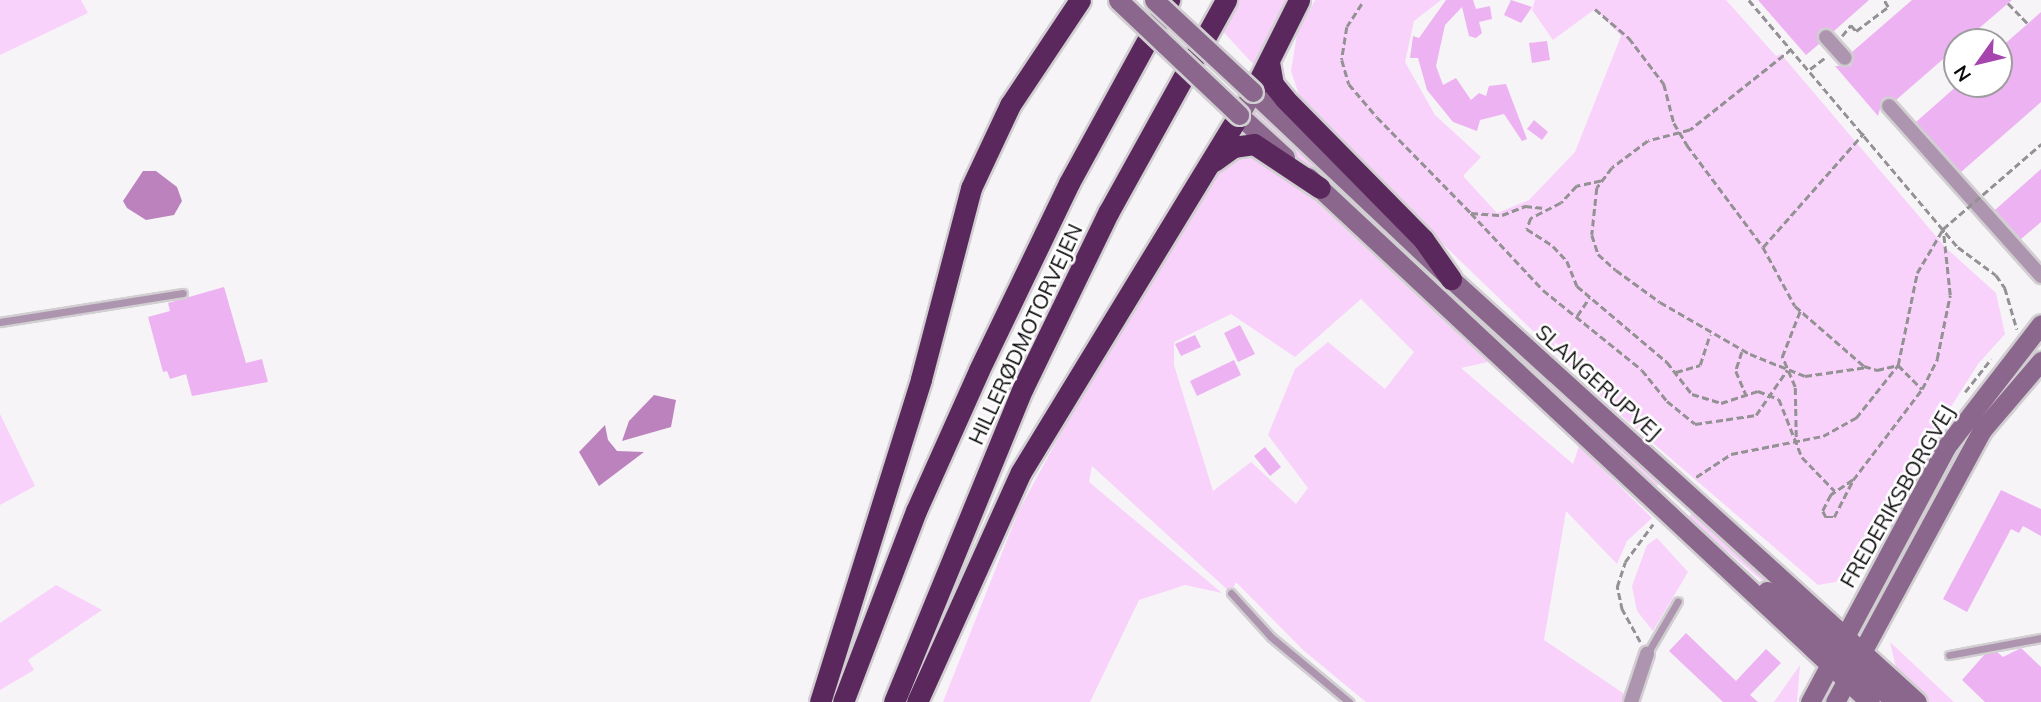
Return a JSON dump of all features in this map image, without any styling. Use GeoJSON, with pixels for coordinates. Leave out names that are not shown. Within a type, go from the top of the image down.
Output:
{"type":"FeatureCollection","features":[{"type":"Feature","properties":{"kind":"highway","name":"HILLERØDMOTORVEJEN"},"geometry":{"type":"LineString","coordinates":[[843,702],[916,511],[979,370],[1069,183],[1169,0]]}},
{"type":"Feature","properties":{"kind":"highway","name":"HILLERØDMOTORVEJEN"},"geometry":{"type":"LineString","coordinates":[[894,702],[1023,388],[1108,213],[1226,0]]}},
{"type":"Feature","properties":{"kind":"highway"},"geometry":{"type":"LineString","coordinates":[[1253,92],[1299,0]]}},
{"type":"Feature","properties":{"kind":"highway"},"geometry":{"type":"LineString","coordinates":[[820,702],[918,391],[971,188],[1010,105],[1074,4]]}},
{"type":"Feature","properties":{"kind":"highway"},"geometry":{"type":"LineString","coordinates":[[1269,62],[1273,84],[1285,99],[1423,239],[1451,279]]}},
{"type":"Feature","properties":{"kind":"highway"},"geometry":{"type":"LineString","coordinates":[[917,702],[1021,472],[1239,115]]}},
{"type":"Feature","properties":{"kind":"highway"},"geometry":{"type":"LineString","coordinates":[[1209,164],[1233,147],[1254,144],[1320,188]]}},
{"type":"Feature","properties":{"kind":"main road","name":"SLANGERUPVEJ"},"geometry":{"type":"LineString","coordinates":[[1118,0],[1700,541],[1837,650],[1853,665],[1870,702]]}},
{"type":"Feature","properties":{"kind":"main road","name":"SLANGERUPVEJ"},"geometry":{"type":"LineString","coordinates":[[1154,0],[1451,279],[1853,665],[1917,702]]}},
{"type":"Feature","properties":{"kind":"main road"},"geometry":{"type":"LineString","coordinates":[[1239,115],[1253,92]]}},
{"type":"Feature","properties":{"kind":"main road","name":"FREDERIKSBORGVEJ"},"geometry":{"type":"LineString","coordinates":[[1810,702],[1946,447],[2041,324]]}},
{"type":"Feature","properties":{"kind":"main road","name":"FREDERIKSBORGVEJ"},"geometry":{"type":"LineString","coordinates":[[1835,702],[1982,429],[2041,361]]}},
{"type":"Feature","properties":{"kind":"main road"},"geometry":{"type":"LineString","coordinates":[[1853,665],[1895,702]]}},
{"type":"Feature","properties":{"kind":"street"},"geometry":{"type":"LineString","coordinates":[[1889,106],[1948,165],[2041,276]]}},
{"type":"Feature","properties":{"kind":"street"},"geometry":{"type":"LineString","coordinates":[[1631,702],[1647,654]]}},
{"type":"Feature","properties":{"kind":"lane"},"geometry":{"type":"LineString","coordinates":[[0,322],[183,293]]}},
{"type":"Feature","properties":{"kind":"lane"},"geometry":{"type":"LineString","coordinates":[[1231,593],[1271,638],[1349,702]]}},
{"type":"Feature","properties":{"kind":"lane"},"geometry":{"type":"LineString","coordinates":[[1647,654],[1678,601]]}},
{"type":"Feature","properties":{"kind":"lane"},"geometry":{"type":"LineString","coordinates":[[1950,655],[2041,638]]}},
{"type":"Feature","properties":{"kind":"path"},"geometry":{"type":"LineString","coordinates":[[1749,0],[1958,247],[1996,275],[2005,288],[2017,329]]}},
{"type":"Feature","properties":{"kind":"path"},"geometry":{"type":"LineString","coordinates":[[1810,69],[1836,48],[1851,25],[1856,31],[1888,7],[1884,0]]}},
{"type":"Feature","properties":{"kind":"path"},"geometry":{"type":"LineString","coordinates":[[2008,3],[2028,24]]}},
{"type":"Feature","properties":{"kind":"path"},"geometry":{"type":"LineString","coordinates":[[1362,4],[1342,43],[1349,84],[1543,290],[1642,370],[1667,401],[1695,424],[1756,415],[1773,395],[1787,370]]}},
{"type":"Feature","properties":{"kind":"path"},"geometry":{"type":"LineString","coordinates":[[1595,9],[1629,38],[1664,84],[1680,133],[1763,247],[1800,311],[1867,367]]}},
{"type":"Feature","properties":{"kind":"path"},"geometry":{"type":"LineString","coordinates":[[1793,49],[1690,130],[1648,141],[1602,181],[1592,208],[1592,235],[1598,254],[1660,302],[1711,334],[1787,370],[1805,376],[1898,365],[1922,389]]}},
{"type":"Feature","properties":{"kind":"path"},"geometry":{"type":"LineString","coordinates":[[1763,247],[1864,133]]}},
{"type":"Feature","properties":{"kind":"path"},"geometry":{"type":"LineString","coordinates":[[1696,477],[1731,454],[1838,431],[1856,418],[1898,365],[1917,273],[1943,229],[2041,144]]}},
{"type":"Feature","properties":{"kind":"path"},"geometry":{"type":"LineString","coordinates":[[1602,181],[1583,182],[1561,203],[1544,208],[1531,218],[1527,229],[1567,261],[1577,286],[1676,372],[1692,394],[1712,402],[1726,403],[1758,391],[1773,395],[1779,400],[1802,457],[1835,491]]}},
{"type":"Feature","properties":{"kind":"path"},"geometry":{"type":"LineString","coordinates":[[1471,213],[1502,215],[1525,206],[1544,208]]}},
{"type":"Feature","properties":{"kind":"path"},"geometry":{"type":"LineString","coordinates":[[1853,480],[1835,491],[1824,511],[1826,517],[1834,517],[1853,480],[1922,389],[1947,325],[1950,295],[1943,229]]}},
{"type":"Feature","properties":{"kind":"path"},"geometry":{"type":"LineString","coordinates":[[1577,317],[1589,298]]}},
{"type":"Feature","properties":{"kind":"path"},"geometry":{"type":"LineString","coordinates":[[1796,440],[1795,387],[1782,357],[1800,311]]}},
{"type":"Feature","properties":{"kind":"path"},"geometry":{"type":"LineString","coordinates":[[1676,372],[1700,365],[1711,334]]}},
{"type":"Feature","properties":{"kind":"path"},"geometry":{"type":"LineString","coordinates":[[1742,350],[1736,371],[1746,394]]}},
{"type":"Feature","properties":{"kind":"path"},"geometry":{"type":"LineString","coordinates":[[1647,654],[1622,610],[1617,587],[1625,562],[1654,522]]}},
{"type":"Feature","properties":{"kind":"shaded area"},"geometry":{"type":"Polygon","coordinates":[[[0,0],[81,0],[88,13],[0,55],[0,0]]]}},
{"type":"Feature","properties":{"kind":"shaded area"},"geometry":{"type":"Polygon","coordinates":[[[1236,0],[1292,0],[1266,52],[1253,64],[1217,25],[1236,0]]]}},
{"type":"Feature","properties":{"kind":"shaded area"},"geometry":{"type":"Polygon","coordinates":[[[1315,0],[1441,0],[1414,21],[1405,62],[1435,115],[1481,157],[1463,176],[1497,213],[1529,200],[1575,152],[1621,36],[1595,9],[1553,40],[1532,10],[1535,0],[1726,0],[1776,56],[1781,54],[1946,248],[1996,293],[2005,334],[1978,364],[1841,581],[1818,585],[1618,413],[1304,110],[1291,71],[1297,34],[1315,0]]]}},
{"type":"Feature","properties":{"kind":"shaded area"},"geometry":{"type":"Polygon","coordinates":[[[1256,108],[1659,484],[1655,488],[1302,164],[1253,118],[1256,108]]]}},
{"type":"Feature","properties":{"kind":"shaded area"},"geometry":{"type":"Polygon","coordinates":[[[1238,155],[1268,157],[1488,362],[1461,368],[1573,464],[1579,446],[1652,518],[1627,541],[1617,564],[1566,511],[1544,640],[1626,695],[1624,702],[1366,702],[1303,650],[1236,582],[1231,593],[1092,466],[1089,482],[1222,593],[1185,585],[1139,600],[1090,702],[943,702],[1019,510],[1109,345],[1219,169],[1238,155]],[[1361,299],[1295,357],[1231,314],[1174,342],[1174,365],[1213,491],[1251,462],[1296,504],[1308,488],[1268,435],[1295,369],[1328,342],[1385,389],[1414,352],[1361,299]]]}},
{"type":"Feature","properties":{"kind":"shaded area"},"geometry":{"type":"Polygon","coordinates":[[[143,171],[156,171],[177,187],[182,201],[174,215],[146,220],[127,208],[123,201],[143,171]]]}},
{"type":"Feature","properties":{"kind":"shaded area"},"geometry":{"type":"Polygon","coordinates":[[[2041,332],[2041,341],[2005,382],[1976,430],[1864,629],[1862,627],[1930,484],[2041,332]]]}},
{"type":"Feature","properties":{"kind":"shaded area"},"geometry":{"type":"Polygon","coordinates":[[[654,395],[676,400],[671,427],[622,441],[629,421],[654,395]]]}},
{"type":"Feature","properties":{"kind":"shaded area"},"geometry":{"type":"Polygon","coordinates":[[[0,414],[35,486],[0,505],[0,414]]]}},
{"type":"Feature","properties":{"kind":"shaded area"},"geometry":{"type":"Polygon","coordinates":[[[605,425],[608,440],[617,451],[644,452],[599,486],[579,452],[605,425]]]}},
{"type":"Feature","properties":{"kind":"shaded area"},"geometry":{"type":"Polygon","coordinates":[[[1693,512],[1781,589],[1798,611],[1688,518],[1693,512]]]}},
{"type":"Feature","properties":{"kind":"shaded area"},"geometry":{"type":"Polygon","coordinates":[[[1657,538],[1688,572],[1653,631],[1637,611],[1632,586],[1647,545],[1657,538]]]}},
{"type":"Feature","properties":{"kind":"shaded area"},"geometry":{"type":"Polygon","coordinates":[[[56,585],[102,610],[28,660],[34,670],[0,690],[0,623],[56,585]]]}},
{"type":"Feature","properties":{"kind":"shaded area"},"geometry":{"type":"Polygon","coordinates":[[[1890,642],[1954,702],[1928,702],[1897,672],[1890,642]]]}},
{"type":"Feature","properties":{"kind":"shaded area"},"geometry":{"type":"Polygon","coordinates":[[[1800,665],[1797,702],[1774,702],[1800,665]]]}},
{"type":"Feature","properties":{"kind":"building"},"geometry":{"type":"Polygon","coordinates":[[[1446,0],[1473,0],[1476,9],[1490,6],[1492,19],[1479,22],[1482,33],[1476,38],[1469,36],[1462,7],[1445,25],[1436,66],[1443,85],[1456,78],[1471,100],[1479,93],[1486,96],[1489,86],[1506,84],[1527,139],[1522,141],[1504,114],[1480,120],[1477,131],[1453,122],[1427,90],[1418,58],[1410,58],[1413,36],[1419,38],[1446,0]]]}},
{"type":"Feature","properties":{"kind":"building"},"geometry":{"type":"Polygon","coordinates":[[[1511,0],[1532,7],[1521,23],[1504,15],[1511,0]]]}},
{"type":"Feature","properties":{"kind":"building"},"geometry":{"type":"Polygon","coordinates":[[[1758,0],[1869,0],[1834,31],[1820,29],[1819,44],[1806,55],[1758,0]]]}},
{"type":"Feature","properties":{"kind":"building"},"geometry":{"type":"Polygon","coordinates":[[[1912,0],[2012,0],[1979,28],[1943,28],[1943,59],[1896,100],[1883,98],[1878,116],[1835,66],[1851,66],[1852,52],[1912,0]]]}},
{"type":"Feature","properties":{"kind":"building"},"geometry":{"type":"Polygon","coordinates":[[[2041,12],[2041,102],[1961,172],[1916,122],[1943,98],[2013,98],[2013,37],[2041,12]]]}},
{"type":"Feature","properties":{"kind":"building"},"geometry":{"type":"Polygon","coordinates":[[[1547,41],[1550,60],[1532,63],[1529,43],[1547,41]]]}},
{"type":"Feature","properties":{"kind":"building"},"geometry":{"type":"Polygon","coordinates":[[[1534,120],[1548,132],[1542,140],[1527,129],[1534,120]]]}},
{"type":"Feature","properties":{"kind":"building"},"geometry":{"type":"Polygon","coordinates":[[[2041,169],[2041,222],[2021,239],[1995,210],[2041,169]]]}},
{"type":"Feature","properties":{"kind":"building"},"geometry":{"type":"Polygon","coordinates":[[[224,287],[246,363],[262,359],[268,382],[192,396],[186,374],[170,379],[167,371],[163,372],[148,317],[170,311],[168,303],[224,287]]]}},
{"type":"Feature","properties":{"kind":"building"},"geometry":{"type":"Polygon","coordinates":[[[1240,325],[1255,354],[1238,362],[1224,333],[1240,325]]]}},
{"type":"Feature","properties":{"kind":"building"},"geometry":{"type":"Polygon","coordinates":[[[1195,335],[1201,347],[1181,356],[1175,344],[1195,335]]]}},
{"type":"Feature","properties":{"kind":"building"},"geometry":{"type":"Polygon","coordinates":[[[1234,360],[1241,375],[1197,396],[1190,381],[1234,360]]]}},
{"type":"Feature","properties":{"kind":"building"},"geometry":{"type":"Polygon","coordinates":[[[1265,447],[1281,467],[1270,476],[1254,456],[1265,447]]]}},
{"type":"Feature","properties":{"kind":"building"},"geometry":{"type":"Polygon","coordinates":[[[2001,490],[2041,509],[2041,536],[2023,526],[2019,533],[2011,529],[1967,612],[1943,599],[2001,490]]]}},
{"type":"Feature","properties":{"kind":"building"},"geometry":{"type":"Polygon","coordinates":[[[1686,633],[1736,681],[1766,649],[1781,663],[1750,695],[1758,702],[1723,702],[1669,651],[1686,633]]]}},
{"type":"Feature","properties":{"kind":"building"},"geometry":{"type":"Polygon","coordinates":[[[2021,648],[2041,667],[2041,702],[1985,702],[1962,680],[1985,654],[1997,652],[2003,657],[2021,648]]]}}]}
